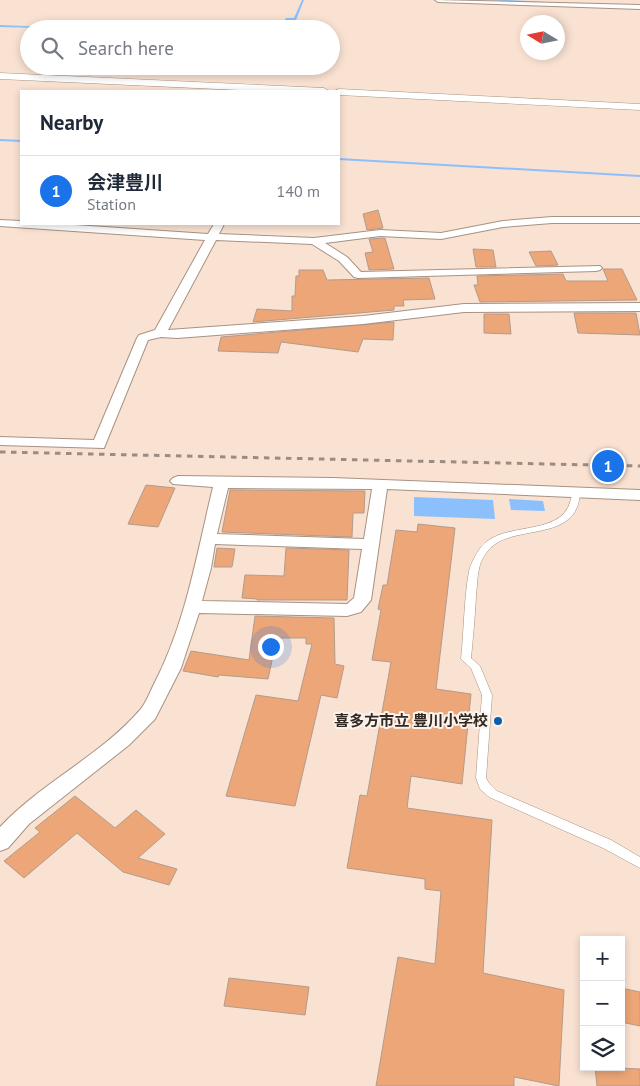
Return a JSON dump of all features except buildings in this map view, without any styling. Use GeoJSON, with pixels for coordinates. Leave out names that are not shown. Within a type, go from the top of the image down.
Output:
{"type":"FeatureCollection","features":[{"type":"Feature","properties":{"kind":"street"},"geometry":{"type":"LineString","coordinates":[[438,0],[640,7]]}},
{"type":"Feature","properties":{"kind":"street"},"geometry":{"type":"LineString","coordinates":[[0,76],[288,90]]}},
{"type":"Feature","properties":{"kind":"street"},"geometry":{"type":"LineString","coordinates":[[340,92],[640,107]]}},
{"type":"Feature","properties":{"kind":"street"},"geometry":{"type":"LineString","coordinates":[[30,225],[211,237],[314,241],[380,233],[441,236],[503,224],[552,220],[640,220]]}},
{"type":"Feature","properties":{"kind":"street"},"geometry":{"type":"LineString","coordinates":[[0,223],[20,224]]}},
{"type":"Feature","properties":{"kind":"street"},"geometry":{"type":"LineString","coordinates":[[160,333],[217,225]]}},
{"type":"Feature","properties":{"kind":"street"},"geometry":{"type":"LineString","coordinates":[[314,241],[343,260],[358,275],[596,268]]}},
{"type":"Feature","properties":{"kind":"street"},"geometry":{"type":"LineString","coordinates":[[0,441],[99,444],[143,338],[160,333],[177,334],[363,320],[464,308],[640,307]]}},
{"type":"Feature","properties":{"kind":"street"},"geometry":{"type":"LineString","coordinates":[[178,480],[220,484],[380,485],[640,495]]}},
{"type":"Feature","properties":{"kind":"street"},"geometry":{"type":"LineString","coordinates":[[0,842],[22,818],[122,740],[148,714],[176,660],[203,568],[220,484]]}},
{"type":"Feature","properties":{"kind":"street"},"geometry":{"type":"LineString","coordinates":[[192,607],[347,610],[356,608],[362,600],[380,485]]}},
{"type":"Feature","properties":{"kind":"street"},"geometry":{"type":"LineString","coordinates":[[208,539],[371,544]]}},
{"type":"Feature","properties":{"kind":"lane"},"geometry":{"type":"LineString","coordinates":[[576,492],[576,502],[570,512],[560,520],[547,529],[509,535],[493,540],[482,551],[474,570],[466,659],[475,666],[487,695],[481,778],[484,786],[493,794],[607,844],[640,863]]}},
{"type":"Feature","properties":{"kind":"water"},"geometry":{"type":"Polygon","coordinates":[[[414,497],[493,500],[495,519],[414,516],[414,497]]]}},
{"type":"Feature","properties":{"kind":"water"},"geometry":{"type":"Polygon","coordinates":[[[509,499],[543,501],[545,511],[511,510],[509,499]]]}},
{"type":"Feature","properties":{"kind":"waterway"},"geometry":{"type":"LineString","coordinates":[[286,20],[295,19],[303,0]]}},
{"type":"Feature","properties":{"kind":"waterway"},"geometry":{"type":"LineString","coordinates":[[487,0],[585,4]]}},
{"type":"Feature","properties":{"kind":"waterway"},"geometry":{"type":"LineString","coordinates":[[0,26],[20,27]]}},
{"type":"Feature","properties":{"kind":"waterway"},"geometry":{"type":"LineString","coordinates":[[0,140],[20,141]]}},
{"type":"Feature","properties":{"kind":"waterway"},"geometry":{"type":"LineString","coordinates":[[340,159],[640,176]]}},
{"type":"Feature","properties":{"kind":"railway"},"geometry":{"type":"LineString","coordinates":[[0,452],[640,466]]}},
{"type":"Feature","properties":{"kind":"place","name":"会津豊川"},"geometry":{"type":"Point","coordinates":[608,466]}},
{"type":"Feature","properties":{"kind":"place","name":"喜多方市立 豊川小学校"},"geometry":{"type":"Point","coordinates":[498,721]}}]}
